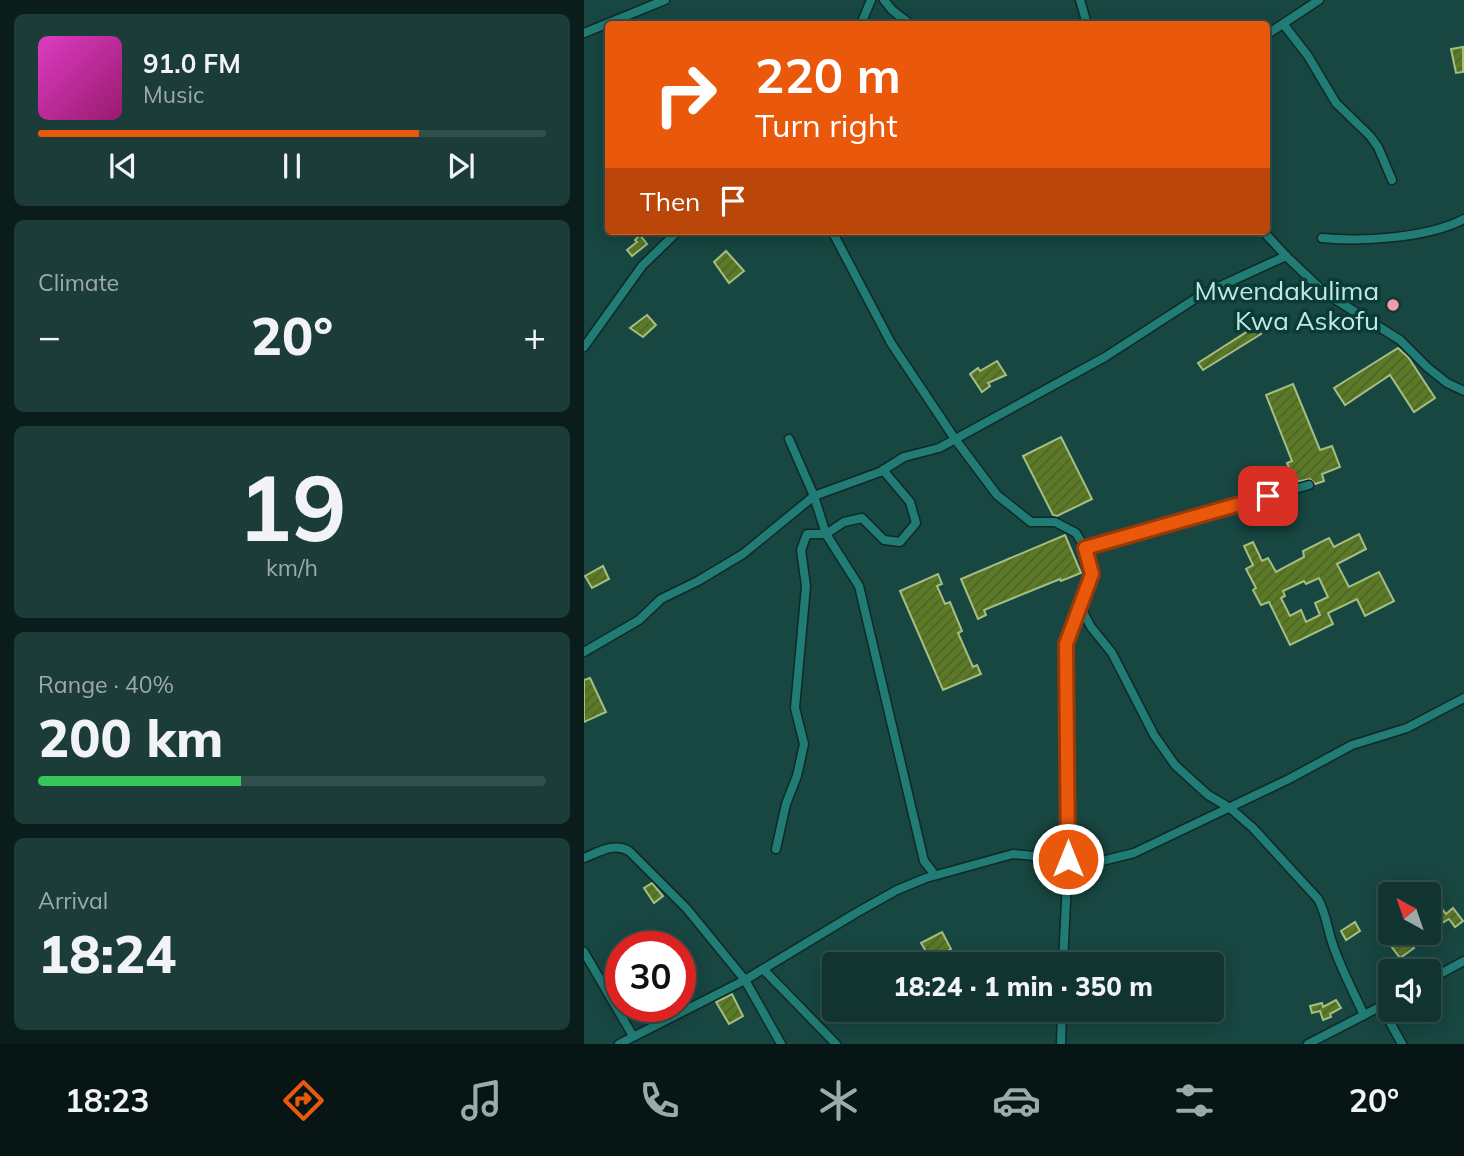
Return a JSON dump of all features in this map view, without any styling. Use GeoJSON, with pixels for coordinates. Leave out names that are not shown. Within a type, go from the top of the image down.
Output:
{"type":"FeatureCollection","features":[{"type":"Feature","properties":{"kind":"street"},"geometry":{"type":"LineString","coordinates":[[613,21],[665,0]]}},
{"type":"Feature","properties":{"kind":"street"},"geometry":{"type":"LineString","coordinates":[[862,21],[871,0]]}},
{"type":"Feature","properties":{"kind":"street"},"geometry":{"type":"LineString","coordinates":[[884,0],[906,21]]}},
{"type":"Feature","properties":{"kind":"street"},"geometry":{"type":"LineString","coordinates":[[1080,0],[1086,21]]}},
{"type":"Feature","properties":{"kind":"street"},"geometry":{"type":"LineString","coordinates":[[1270,32],[1319,0]]}},
{"type":"Feature","properties":{"kind":"street"},"geometry":{"type":"LineString","coordinates":[[584,33],[605,24]]}},
{"type":"Feature","properties":{"kind":"street"},"geometry":{"type":"LineString","coordinates":[[1283,24],[1308,57],[1336,103],[1378,147],[1392,180]]}},
{"type":"Feature","properties":{"kind":"street"},"geometry":{"type":"LineString","coordinates":[[1322,238],[1346,241],[1429,231],[1451,226],[1464,219]]}},
{"type":"Feature","properties":{"kind":"street"},"geometry":{"type":"LineString","coordinates":[[584,347],[642,266],[674,235]]}},
{"type":"Feature","properties":{"kind":"street"},"geometry":{"type":"LineString","coordinates":[[834,235],[891,343],[955,439],[997,495],[1031,522],[1055,522],[1076,533],[1085,548],[1092,574],[1066,644],[1068,859],[1064,952]]}},
{"type":"Feature","properties":{"kind":"street"},"geometry":{"type":"LineString","coordinates":[[1267,235],[1325,293],[1400,341],[1447,383],[1464,391]]}},
{"type":"Feature","properties":{"kind":"street"},"geometry":{"type":"LineString","coordinates":[[584,652],[639,620],[660,599],[698,582],[743,554],[814,496],[883,470],[904,457],[939,449],[1105,357],[1201,295],[1286,256]]}},
{"type":"Feature","properties":{"kind":"street"},"geometry":{"type":"LineString","coordinates":[[789,439],[827,534],[859,586],[924,862],[935,876]]}},
{"type":"Feature","properties":{"kind":"street"},"geometry":{"type":"LineString","coordinates":[[776,849],[804,744],[795,708],[806,586],[801,550],[807,534],[827,534],[844,522],[862,518],[884,540],[900,542],[916,523],[910,502],[883,470]]}},
{"type":"Feature","properties":{"kind":"street"},"geometry":{"type":"LineString","coordinates":[[1085,548],[1309,485]]}},
{"type":"Feature","properties":{"kind":"street"},"geometry":{"type":"LineString","coordinates":[[1080,606],[1091,627],[1112,653],[1154,735],[1175,765],[1208,795],[1230,808],[1272,848],[1318,899],[1324,910],[1335,951],[1364,1015]]}},
{"type":"Feature","properties":{"kind":"street"},"geometry":{"type":"LineString","coordinates":[[618,1044],[745,980],[897,890],[935,876],[1013,854],[1098,862],[1124,856],[1230,808],[1352,745],[1407,728],[1464,698]]}},
{"type":"Feature","properties":{"kind":"street"},"geometry":{"type":"LineString","coordinates":[[584,858],[608,848],[620,847],[629,851],[687,909],[745,980],[781,1044]]}},
{"type":"Feature","properties":{"kind":"street"},"geometry":{"type":"LineString","coordinates":[[584,952],[633,1036]]}},
{"type":"Feature","properties":{"kind":"street"},"geometry":{"type":"LineString","coordinates":[[1441,973],[1464,961]]}},
{"type":"Feature","properties":{"kind":"street"},"geometry":{"type":"LineString","coordinates":[[763,969],[836,1044]]}},
{"type":"Feature","properties":{"kind":"street"},"geometry":{"type":"LineString","coordinates":[[1308,1044],[1378,1008]]}},
{"type":"Feature","properties":{"kind":"street"},"geometry":{"type":"LineString","coordinates":[[1061,1044],[1062,1022]]}},
{"type":"Feature","properties":{"kind":"street"},"geometry":{"type":"LineString","coordinates":[[1390,1022],[1402,1044]]}},
{"type":"Feature","properties":{"kind":"building"},"geometry":{"type":"Polygon","coordinates":[[[1463,47],[1463,72],[1456,73],[1451,49],[1463,47]]]}},
{"type":"Feature","properties":{"kind":"building"},"geometry":{"type":"Polygon","coordinates":[[[640,235],[647,244],[632,256],[627,250],[637,242],[635,240],[640,235]]]}},
{"type":"Feature","properties":{"kind":"building"},"geometry":{"type":"Polygon","coordinates":[[[726,251],[744,271],[729,283],[714,262],[726,251]]]}},
{"type":"Feature","properties":{"kind":"building"},"geometry":{"type":"Polygon","coordinates":[[[647,315],[656,325],[643,337],[630,328],[647,315]]]}},
{"type":"Feature","properties":{"kind":"building"},"geometry":{"type":"Polygon","coordinates":[[[1256,326],[1261,334],[1203,370],[1198,363],[1256,326]]]}},
{"type":"Feature","properties":{"kind":"building"},"geometry":{"type":"Polygon","coordinates":[[[1398,348],[1408,357],[1435,398],[1414,412],[1390,375],[1345,405],[1334,388],[1398,348]]]}},
{"type":"Feature","properties":{"kind":"building"},"geometry":{"type":"Polygon","coordinates":[[[997,361],[1006,375],[988,383],[990,386],[982,392],[970,374],[997,361]]]}},
{"type":"Feature","properties":{"kind":"building"},"geometry":{"type":"Polygon","coordinates":[[[1293,384],[1320,450],[1332,446],[1340,467],[1322,474],[1324,481],[1315,484],[1310,479],[1295,482],[1287,463],[1292,461],[1266,395],[1293,384]]]}},
{"type":"Feature","properties":{"kind":"building"},"geometry":{"type":"Polygon","coordinates":[[[1061,437],[1092,499],[1057,516],[1053,515],[1023,456],[1061,437]]]}},
{"type":"Feature","properties":{"kind":"building"},"geometry":{"type":"Polygon","coordinates":[[[1359,534],[1366,549],[1337,564],[1349,587],[1379,572],[1394,601],[1365,616],[1357,599],[1328,613],[1333,624],[1290,645],[1269,602],[1261,605],[1253,590],[1256,588],[1246,569],[1253,565],[1244,546],[1253,542],[1262,561],[1268,558],[1276,572],[1304,557],[1303,551],[1329,538],[1334,547],[1359,534]],[[1319,578],[1306,584],[1304,581],[1283,591],[1285,596],[1281,598],[1290,616],[1301,610],[1306,622],[1320,615],[1315,603],[1328,597],[1319,578]]]}},
{"type":"Feature","properties":{"kind":"building"},"geometry":{"type":"Polygon","coordinates":[[[1065,535],[1081,573],[984,610],[986,615],[978,619],[961,579],[1065,535]]]}},
{"type":"Feature","properties":{"kind":"building"},"geometry":{"type":"Polygon","coordinates":[[[603,566],[609,579],[592,588],[585,576],[603,566]]]}},
{"type":"Feature","properties":{"kind":"building"},"geometry":{"type":"Polygon","coordinates":[[[938,574],[942,584],[937,586],[945,604],[950,602],[962,631],[958,633],[973,667],[977,665],[981,674],[943,690],[900,591],[938,574]]]}},
{"type":"Feature","properties":{"kind":"building"},"geometry":{"type":"Polygon","coordinates":[[[590,678],[606,712],[584,722],[584,680],[590,678]]]}},
{"type":"Feature","properties":{"kind":"building"},"geometry":{"type":"Polygon","coordinates":[[[652,883],[663,896],[654,903],[644,888],[652,883]]]}},
{"type":"Feature","properties":{"kind":"building"},"geometry":{"type":"Polygon","coordinates":[[[1453,908],[1463,921],[1455,927],[1449,919],[1442,923],[1442,909],[1446,914],[1453,908]]]}},
{"type":"Feature","properties":{"kind":"building"},"geometry":{"type":"Polygon","coordinates":[[[1355,922],[1360,931],[1346,940],[1341,931],[1355,922]]]}},
{"type":"Feature","properties":{"kind":"building"},"geometry":{"type":"Polygon","coordinates":[[[942,932],[951,949],[946,952],[926,952],[921,943],[942,932]]]}},
{"type":"Feature","properties":{"kind":"building"},"geometry":{"type":"Polygon","coordinates":[[[1412,945],[1414,948],[1400,958],[1391,946],[1412,945]]]}},
{"type":"Feature","properties":{"kind":"building"},"geometry":{"type":"Polygon","coordinates":[[[732,994],[743,1016],[729,1024],[716,1002],[732,994]]]}},
{"type":"Feature","properties":{"kind":"building"},"geometry":{"type":"Polygon","coordinates":[[[1336,1000],[1341,1008],[1330,1014],[1331,1017],[1323,1020],[1320,1011],[1312,1013],[1310,1006],[1322,1003],[1323,1007],[1336,1000]]]}},
{"type":"Feature","properties":{"kind":"place","name":"Mwendakulima Kwa Askofu"},"geometry":{"type":"Point","coordinates":[1393,305]}},
{"type":"Feature","properties":{"kind":"route"},"geometry":{"type":"LineString","coordinates":[[1068,859],[1066,644],[1092,574],[1085,548],[1268,496]]}}]}
